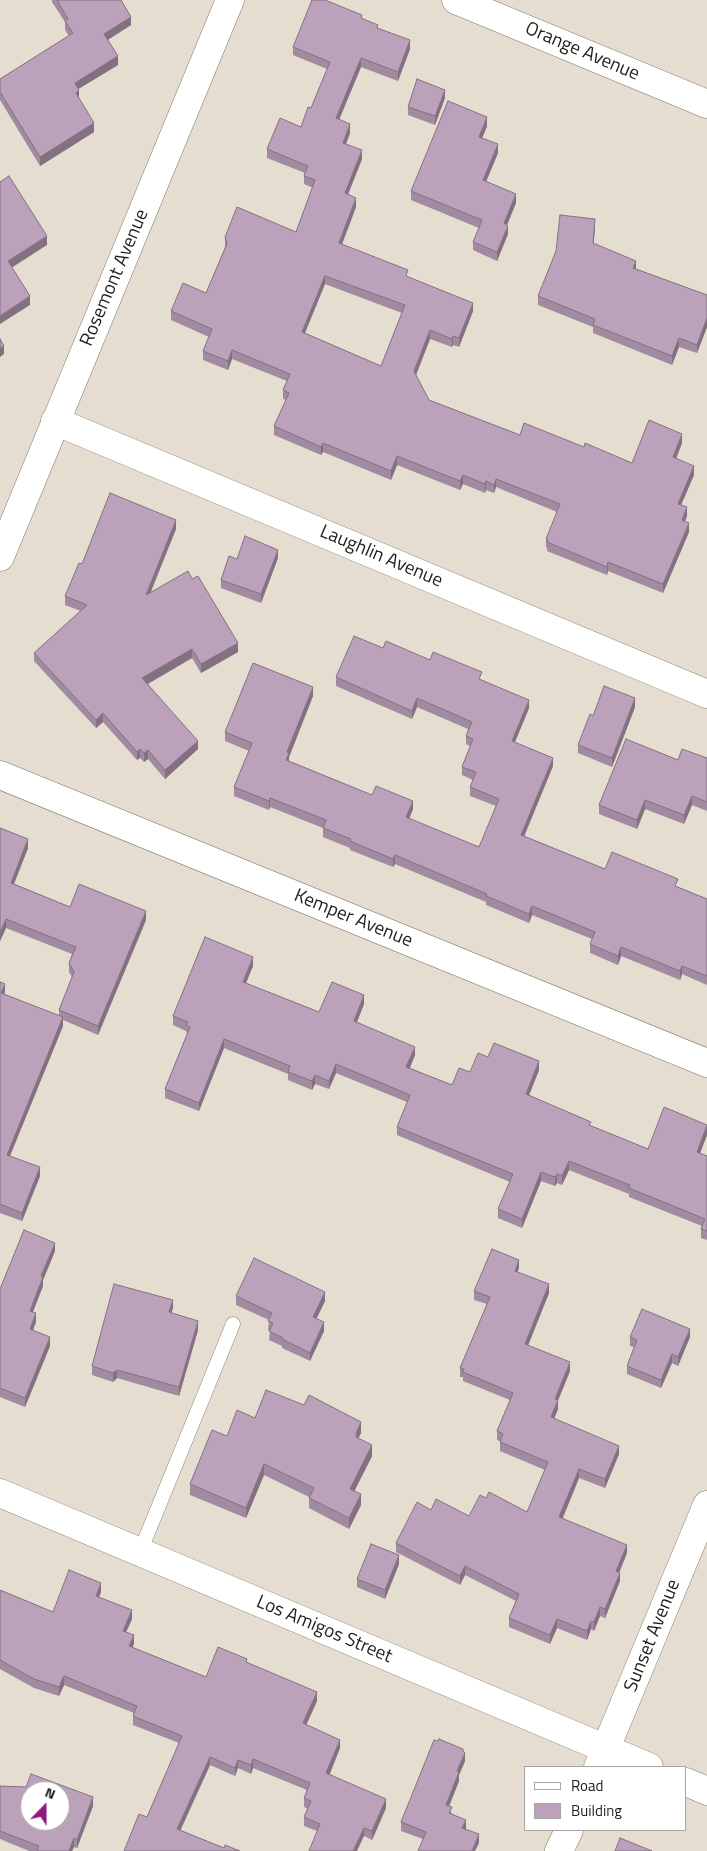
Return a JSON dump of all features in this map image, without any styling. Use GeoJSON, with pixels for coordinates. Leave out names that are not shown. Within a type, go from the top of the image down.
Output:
{"type":"FeatureCollection","features":[{"type":"Feature","properties":{"kind":"street","name":"Rosemont Avenue"},"geometry":{"type":"LineString","coordinates":[[0,557],[230,0]]}},
{"type":"Feature","properties":{"kind":"street","name":"Orange Avenue"},"geometry":{"type":"LineString","coordinates":[[456,0],[707,104]]}},
{"type":"Feature","properties":{"kind":"street","name":"Laughlin Avenue"},"geometry":{"type":"LineString","coordinates":[[55,421],[707,694]]}},
{"type":"Feature","properties":{"kind":"street","name":"Kemper Avenue"},"geometry":{"type":"LineString","coordinates":[[0,775],[707,1063]]}},
{"type":"Feature","properties":{"kind":"street","name":"Los Amigos Street"},"geometry":{"type":"LineString","coordinates":[[0,1493],[140,1552],[602,1758],[644,1766]]}},
{"type":"Feature","properties":{"kind":"street","name":"Sunset Avenue"},"geometry":{"type":"LineString","coordinates":[[602,1758],[707,1505]]}},
{"type":"Feature","properties":{"kind":"street"},"geometry":{"type":"LineString","coordinates":[[687,1782],[707,1791]]}},
{"type":"Feature","properties":{"kind":"street"},"geometry":{"type":"LineString","coordinates":[[559,1851],[569,1831]]}},
{"type":"Feature","properties":{"kind":"lane"},"geometry":{"type":"LineString","coordinates":[[140,1552],[233,1324]]}},
{"type":"Feature","properties":{"kind":"building"},"geometry":{"type":"Polygon","coordinates":[[[57,0],[121,0],[131,17],[104,34],[118,56],[75,83],[79,90],[76,93],[94,123],[40,157],[0,92],[0,79],[73,33],[65,21],[68,19],[57,0]]]}},
{"type":"Feature","properties":{"kind":"building"},"geometry":{"type":"Polygon","coordinates":[[[312,0],[325,0],[362,15],[361,18],[378,25],[377,28],[410,40],[398,72],[361,58],[336,118],[350,124],[343,143],[362,150],[345,193],[356,198],[339,243],[408,270],[406,276],[473,303],[459,338],[453,336],[452,339],[430,330],[414,371],[429,400],[520,435],[524,423],[584,447],[585,443],[632,463],[649,420],[682,434],[673,457],[694,466],[678,504],[687,507],[682,520],[689,523],[663,584],[608,562],[607,567],[547,542],[548,540],[546,539],[560,504],[496,479],[494,485],[486,481],[485,484],[463,475],[460,481],[397,456],[391,471],[323,443],[321,447],[274,426],[289,393],[283,390],[290,374],[232,350],[228,361],[203,351],[212,329],[171,311],[183,283],[206,293],[227,244],[225,237],[237,207],[296,232],[315,180],[304,176],[308,166],[267,149],[280,118],[301,127],[308,107],[311,108],[330,62],[293,47],[312,0]],[[325,276],[302,332],[381,366],[405,305],[325,276]]]}},
{"type":"Feature","properties":{"kind":"building"},"geometry":{"type":"Polygon","coordinates":[[[417,79],[445,90],[435,116],[408,107],[417,79]]]}},
{"type":"Feature","properties":{"kind":"building"},"geometry":{"type":"Polygon","coordinates":[[[448,101],[487,117],[479,137],[498,144],[483,180],[516,194],[504,223],[508,226],[497,252],[473,242],[482,220],[411,191],[448,101]]]}},
{"type":"Feature","properties":{"kind":"building"},"geometry":{"type":"Polygon","coordinates":[[[9,176],[47,236],[8,261],[30,296],[0,316],[0,182],[9,176]]]}},
{"type":"Feature","properties":{"kind":"building"},"geometry":{"type":"Polygon","coordinates":[[[560,215],[595,219],[593,243],[636,261],[633,268],[707,295],[707,318],[697,345],[679,338],[672,356],[593,325],[595,319],[538,296],[556,251],[560,215]]]}},
{"type":"Feature","properties":{"kind":"building"},"geometry":{"type":"Polygon","coordinates":[[[0,339],[4,346],[0,348],[0,339]]]}},
{"type":"Feature","properties":{"kind":"building"},"geometry":{"type":"Polygon","coordinates":[[[110,493],[176,520],[146,595],[188,571],[192,579],[198,576],[238,643],[201,664],[192,649],[142,678],[198,741],[165,770],[148,750],[144,753],[140,749],[137,752],[103,713],[96,720],[34,653],[87,605],[65,596],[79,563],[82,564],[110,493]]]}},
{"type":"Feature","properties":{"kind":"building"},"geometry":{"type":"Polygon","coordinates":[[[245,536],[278,550],[261,594],[221,580],[229,556],[237,559],[245,536]]]}},
{"type":"Feature","properties":{"kind":"building"},"geometry":{"type":"Polygon","coordinates":[[[354,636],[383,648],[386,641],[430,660],[433,652],[482,672],[479,679],[529,700],[512,741],[553,758],[521,835],[605,869],[612,852],[678,879],[675,886],[707,899],[707,976],[682,966],[680,971],[621,947],[618,956],[590,944],[595,932],[532,906],[529,914],[395,855],[393,859],[350,841],[351,839],[323,828],[326,820],[270,798],[269,801],[234,787],[252,743],[225,732],[253,663],[313,687],[287,752],[289,753],[286,760],[372,795],[376,786],[413,801],[406,817],[479,847],[499,799],[470,787],[476,772],[462,767],[473,739],[466,736],[472,722],[417,698],[412,711],[336,677],[354,636]]]}},
{"type":"Feature","properties":{"kind":"building"},"geometry":{"type":"Polygon","coordinates":[[[604,686],[635,698],[612,758],[578,745],[590,714],[593,716],[604,686]]]}},
{"type":"Feature","properties":{"kind":"building"},"geometry":{"type":"Polygon","coordinates":[[[626,739],[678,760],[682,749],[707,758],[707,802],[692,796],[684,815],[645,800],[637,820],[599,805],[626,739]]]}},
{"type":"Feature","properties":{"kind":"building"},"geometry":{"type":"Polygon","coordinates":[[[0,828],[28,839],[11,883],[70,907],[79,884],[146,911],[98,1026],[59,1010],[74,972],[69,963],[76,947],[6,919],[0,933],[0,828]]]}},
{"type":"Feature","properties":{"kind":"building"},"geometry":{"type":"Polygon","coordinates":[[[205,937],[253,957],[243,982],[319,1012],[332,982],[364,995],[354,1021],[415,1047],[406,1067],[452,1085],[459,1068],[470,1072],[478,1053],[488,1057],[494,1043],[539,1061],[526,1094],[591,1122],[589,1125],[648,1149],[664,1107],[707,1125],[697,1152],[707,1156],[707,1231],[701,1229],[705,1219],[629,1188],[630,1185],[569,1161],[562,1176],[557,1174],[555,1177],[541,1172],[522,1219],[498,1209],[513,1174],[397,1127],[410,1095],[336,1064],[329,1081],[315,1075],[312,1081],[288,1072],[290,1066],[224,1039],[199,1103],[165,1089],[190,1027],[186,1025],[188,1022],[173,1016],[205,937]]]}},
{"type":"Feature","properties":{"kind":"building"},"geometry":{"type":"Polygon","coordinates":[[[0,982],[5,984],[1,993],[63,1017],[7,1155],[40,1167],[22,1213],[0,1204],[0,982]]]}},
{"type":"Feature","properties":{"kind":"building"},"geometry":{"type":"Polygon","coordinates":[[[24,1230],[55,1243],[41,1276],[43,1277],[30,1311],[36,1313],[30,1329],[50,1337],[25,1398],[0,1388],[0,1289],[24,1230]]]}},
{"type":"Feature","properties":{"kind":"building"},"geometry":{"type":"Polygon","coordinates":[[[492,1249],[519,1260],[515,1271],[549,1284],[525,1344],[570,1362],[555,1399],[558,1400],[551,1417],[619,1446],[605,1479],[579,1469],[559,1517],[627,1545],[616,1571],[620,1573],[605,1609],[600,1607],[594,1622],[591,1621],[587,1631],[557,1619],[550,1635],[509,1618],[519,1594],[465,1566],[460,1576],[396,1543],[417,1502],[431,1510],[436,1499],[469,1516],[480,1495],[486,1498],[489,1492],[527,1512],[548,1462],[500,1442],[503,1434],[497,1431],[513,1393],[463,1372],[464,1369],[460,1368],[490,1297],[474,1291],[492,1249]]]}},
{"type":"Feature","properties":{"kind":"building"},"geometry":{"type":"Polygon","coordinates":[[[254,1258],[325,1292],[313,1317],[324,1322],[310,1353],[269,1331],[273,1323],[268,1321],[272,1313],[236,1296],[254,1258]]]}},
{"type":"Feature","properties":{"kind":"building"},"geometry":{"type":"Polygon","coordinates":[[[114,1284],[173,1300],[169,1312],[198,1321],[179,1387],[117,1370],[113,1373],[92,1366],[114,1284]]]}},
{"type":"Feature","properties":{"kind":"building"},"geometry":{"type":"Polygon","coordinates":[[[642,1309],[690,1329],[678,1357],[672,1354],[661,1380],[627,1366],[637,1340],[630,1337],[642,1309]]]}},
{"type":"Feature","properties":{"kind":"building"},"geometry":{"type":"Polygon","coordinates":[[[266,1390],[304,1405],[309,1395],[361,1422],[356,1437],[372,1445],[350,1489],[361,1494],[349,1518],[309,1498],[314,1488],[264,1464],[246,1508],[190,1484],[212,1430],[227,1436],[237,1410],[255,1418],[266,1390]]]}},
{"type":"Feature","properties":{"kind":"building"},"geometry":{"type":"Polygon","coordinates":[[[371,1544],[399,1555],[385,1590],[357,1579],[371,1544]]]}},
{"type":"Feature","properties":{"kind":"building"},"geometry":{"type":"Polygon","coordinates":[[[69,1570],[101,1583],[96,1596],[132,1610],[123,1631],[134,1635],[129,1646],[206,1677],[218,1647],[247,1659],[246,1662],[317,1692],[303,1723],[340,1740],[326,1773],[386,1799],[372,1831],[364,1828],[353,1851],[309,1851],[320,1824],[304,1817],[311,1801],[304,1798],[310,1783],[253,1759],[251,1765],[238,1760],[235,1768],[210,1757],[177,1829],[224,1848],[225,1845],[240,1851],[124,1851],[139,1814],[147,1817],[182,1736],[133,1716],[137,1706],[64,1676],[59,1687],[34,1679],[0,1660],[0,1590],[53,1612],[69,1570]]]}},
{"type":"Feature","properties":{"kind":"building"},"geometry":{"type":"Polygon","coordinates":[[[439,1739],[463,1749],[465,1753],[446,1805],[452,1807],[449,1813],[466,1820],[462,1828],[479,1834],[472,1851],[418,1851],[426,1832],[401,1822],[434,1740],[438,1741],[439,1739]]]}},
{"type":"Feature","properties":{"kind":"building"},"geometry":{"type":"Polygon","coordinates":[[[31,1774],[50,1781],[28,1781],[31,1774]]]}},
{"type":"Feature","properties":{"kind":"building"},"geometry":{"type":"Polygon","coordinates":[[[0,1786],[20,1787],[20,1831],[70,1831],[70,1788],[93,1797],[77,1840],[74,1838],[69,1851],[39,1851],[37,1850],[39,1846],[0,1831],[0,1786]]]}},
{"type":"Feature","properties":{"kind":"building"},"geometry":{"type":"Polygon","coordinates":[[[620,1838],[652,1851],[615,1851],[620,1838]]]}}]}
